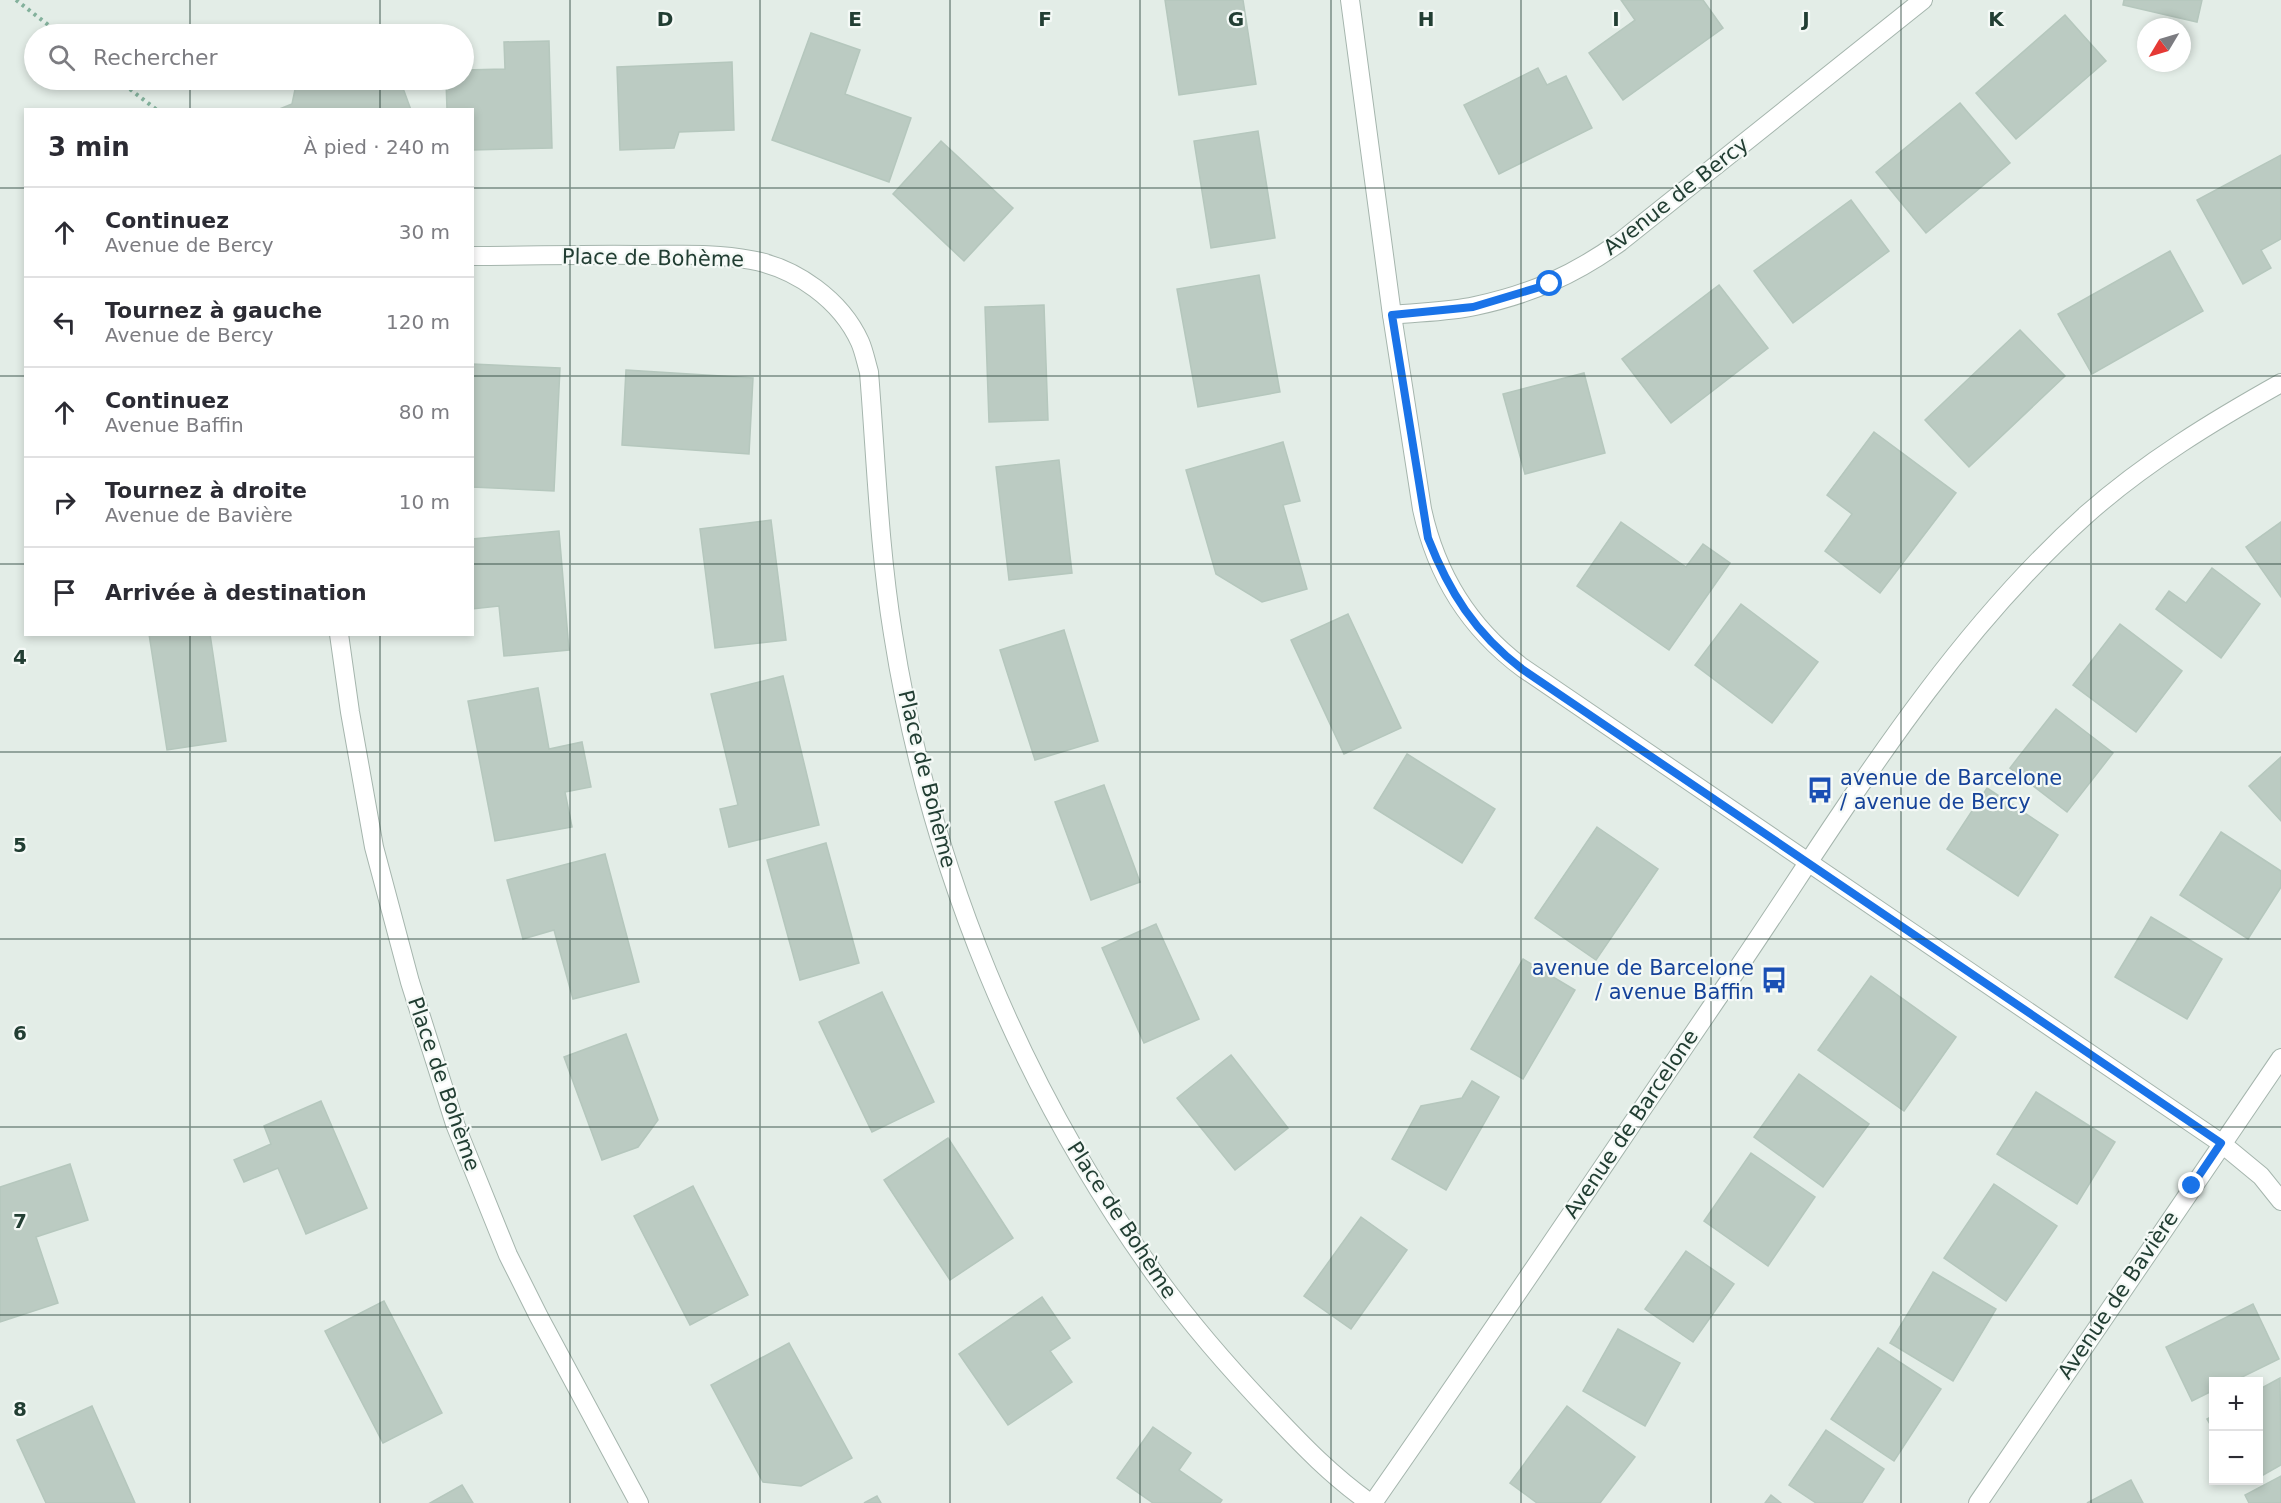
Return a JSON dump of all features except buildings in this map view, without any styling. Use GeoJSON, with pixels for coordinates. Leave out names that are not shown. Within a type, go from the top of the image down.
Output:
{"type":"FeatureCollection","features":[{"type":"Feature","properties":{"kind":"street"},"geometry":{"type":"LineString","coordinates":[[1350,0],[1392,315],[1428,538],[1443,573],[1471,620],[1488,639],[1522,669],[2221,1143],[2261,1176],[2281,1201]]}},
{"type":"Feature","properties":{"kind":"street","name":"Avenue de Bercy"},"geometry":{"type":"LineString","coordinates":[[1392,315],[1473,307],[1527,293],[1574,272],[1620,242],[1923,0]]}},
{"type":"Feature","properties":{"kind":"street","name":"Place de Bohème"},"geometry":{"type":"LineString","coordinates":[[474,256],[718,256],[753,260],[785,271],[808,283],[845,316],[860,342],[869,372],[884,564],[893,635],[909,717],[939,840],[987,976],[1014,1035],[1079,1158],[1115,1216],[1180,1308],[1226,1365],[1306,1450],[1329,1473],[1371,1503]]}},
{"type":"Feature","properties":{"kind":"street","name":"Avenue de Barcelone"},"geometry":{"type":"LineString","coordinates":[[1371,1503],[1836,822],[1926,694],[1993,609],[2087,514],[2150,465],[2222,417],[2281,383]]}},
{"type":"Feature","properties":{"kind":"street","name":"Place de Bohème"},"geometry":{"type":"LineString","coordinates":[[339,636],[374,847],[410,982],[455,1124],[508,1255],[639,1503]]}},
{"type":"Feature","properties":{"kind":"street","name":"Avenue de Bavière"},"geometry":{"type":"LineString","coordinates":[[1978,1503],[2281,1058]]}},
{"type":"Feature","properties":{"kind":"path"},"geometry":{"type":"LineString","coordinates":[[16,0],[47,24]]}},
{"type":"Feature","properties":{"kind":"path"},"geometry":{"type":"LineString","coordinates":[[131,90],[154,108]]}},
{"type":"Feature","properties":{"kind":"place","name":"avenue de Barcelone / avenue de Bercy"},"geometry":{"type":"Point","coordinates":[1820,790]}},
{"type":"Feature","properties":{"kind":"place","name":"avenue de Barcelone / avenue Baffin"},"geometry":{"type":"Point","coordinates":[1774,980]}},
{"type":"Feature","properties":{"kind":"route"},"geometry":{"type":"LineString","coordinates":[[1550,284],[1527,293],[1473,307],[1392,315],[1428,538],[1438,564],[1471,620],[1488,639],[1522,669],[2221,1143],[2192,1186]]}}]}
